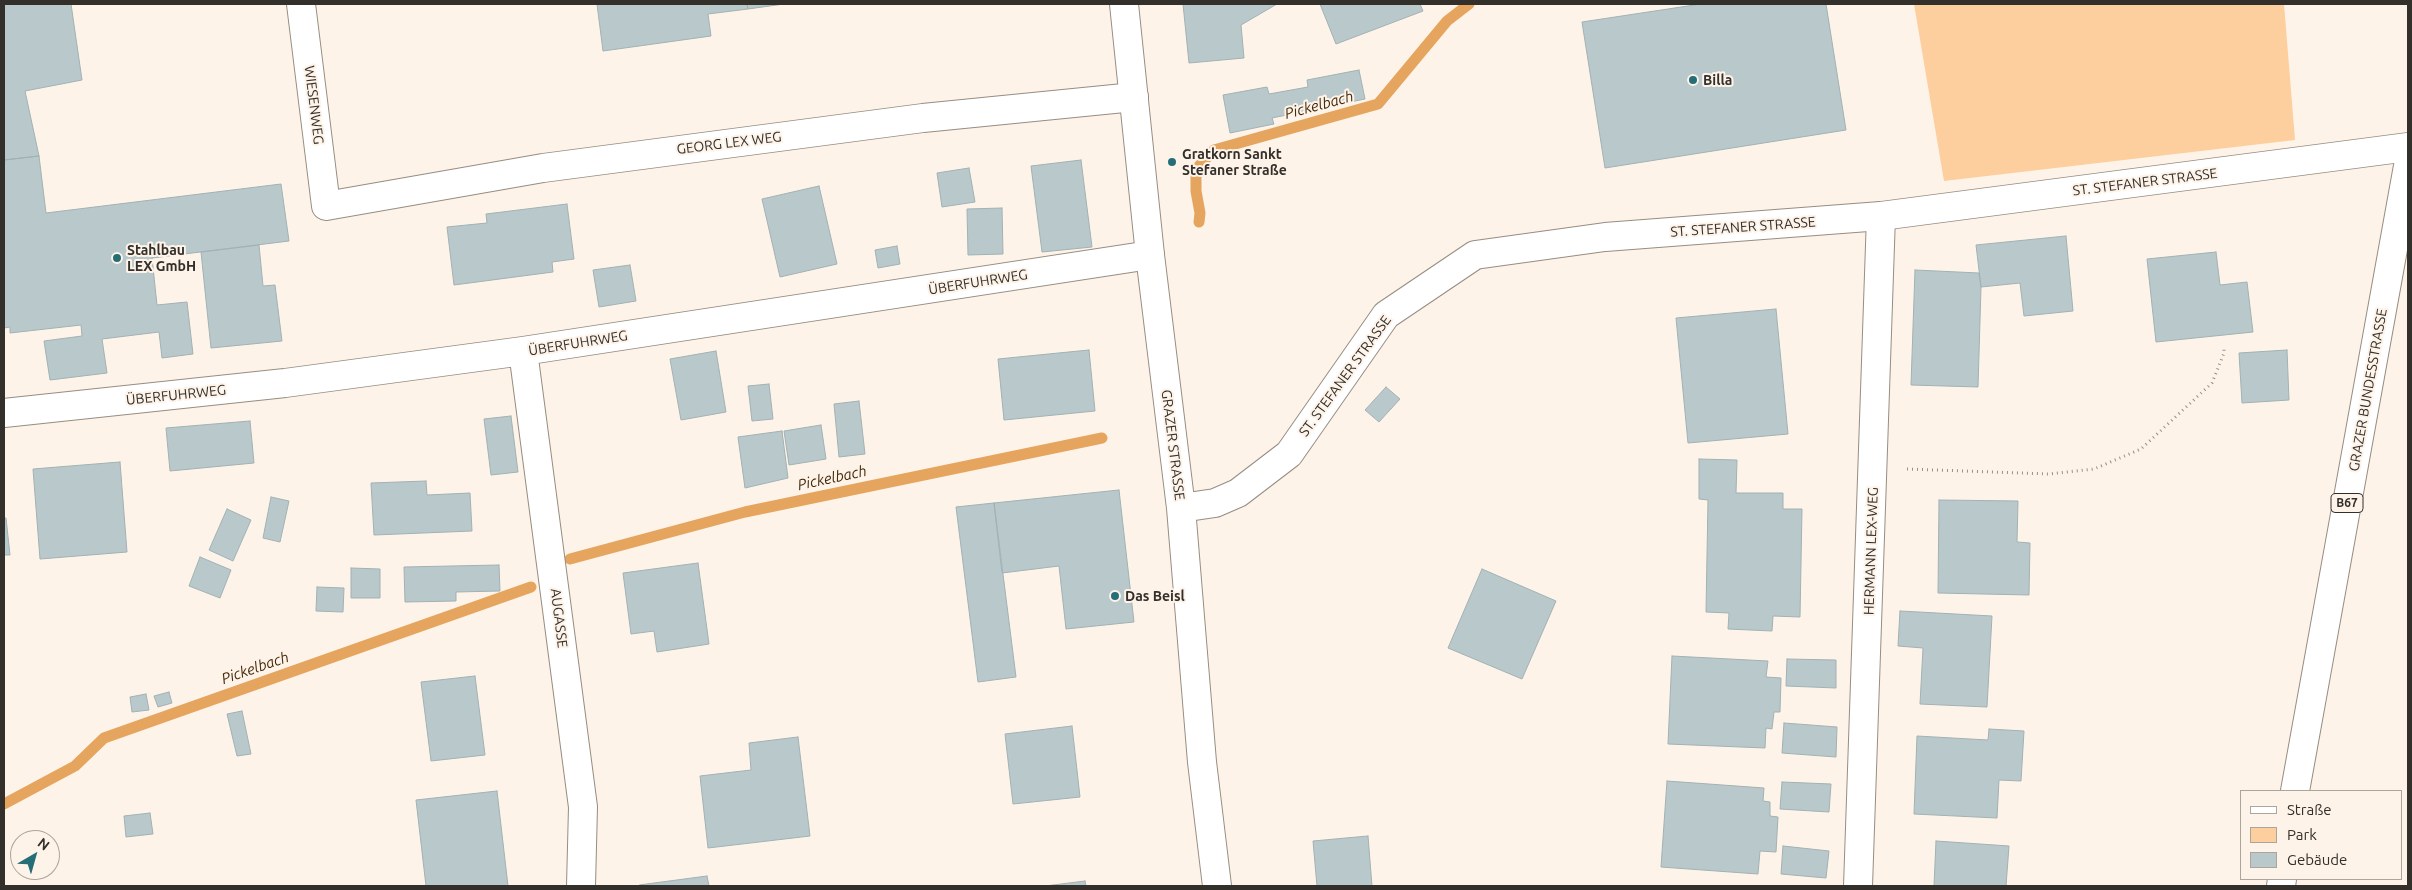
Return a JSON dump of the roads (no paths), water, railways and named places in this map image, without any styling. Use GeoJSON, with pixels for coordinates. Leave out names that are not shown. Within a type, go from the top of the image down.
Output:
{"type":"FeatureCollection","features":[{"type":"Feature","properties":{"kind":"street","name":"WIESENWEG"},"geometry":{"type":"LineString","coordinates":[[301,4],[326,206]]}},
{"type":"Feature","properties":{"kind":"street","name":"GRAZER STRASSE"},"geometry":{"type":"LineString","coordinates":[[1124,4],[1150,255],[1181,508],[1202,762],[1217,886]]}},
{"type":"Feature","properties":{"kind":"street","name":"GEORG LEX WEG"},"geometry":{"type":"LineString","coordinates":[[326,206],[543,168],[923,118],[1134,97]]}},
{"type":"Feature","properties":{"kind":"street","name":"ST. STEFANER STRASSE"},"geometry":{"type":"LineString","coordinates":[[1181,508],[1215,503],[1238,493],[1289,454],[1386,315],[1475,255],[1605,237],[1881,216],[2408,147]]}},
{"type":"Feature","properties":{"kind":"street","name":"GRAZER BUNDESSTRASSE"},"geometry":{"type":"LineString","coordinates":[[2295,790],[2408,166]]}},
{"type":"Feature","properties":{"kind":"street","name":"HERMANN LEX-WEG"},"geometry":{"type":"LineString","coordinates":[[1858,886],[1874,468],[1881,216]]}},
{"type":"Feature","properties":{"kind":"street","name":"ÜBERFUHRWEG"},"geometry":{"type":"LineString","coordinates":[[4,413],[285,383],[523,351],[1150,255]]}},
{"type":"Feature","properties":{"kind":"street","name":"AUGASSE"},"geometry":{"type":"LineString","coordinates":[[523,351],[583,808],[581,886]]}},
{"type":"Feature","properties":{"kind":"waterway","name":"Pickelbach"},"geometry":{"type":"LineString","coordinates":[[1199,222],[1200,213],[1196,191],[1196,176],[1199,166],[1214,150],[1378,104],[1447,21],[1469,4]]}},
{"type":"Feature","properties":{"kind":"waterway","name":"Pickelbach"},"geometry":{"type":"LineString","coordinates":[[570,559],[745,512],[1102,438]]}},
{"type":"Feature","properties":{"kind":"waterway","name":"Pickelbach"},"geometry":{"type":"LineString","coordinates":[[4,804],[75,766],[104,738],[531,587]]}},
{"type":"Feature","properties":{"kind":"place","name":"Billa"},"geometry":{"type":"Point","coordinates":[1693,80]}},
{"type":"Feature","properties":{"kind":"place","name":"Gratkorn Sankt Stefaner Straße"},"geometry":{"type":"Point","coordinates":[1172,162]}},
{"type":"Feature","properties":{"kind":"place","name":"Stahlbau LEX GmbH"},"geometry":{"type":"Point","coordinates":[117,258]}},
{"type":"Feature","properties":{"kind":"place","name":"Das Beisl"},"geometry":{"type":"Point","coordinates":[1115,596]}}]}
